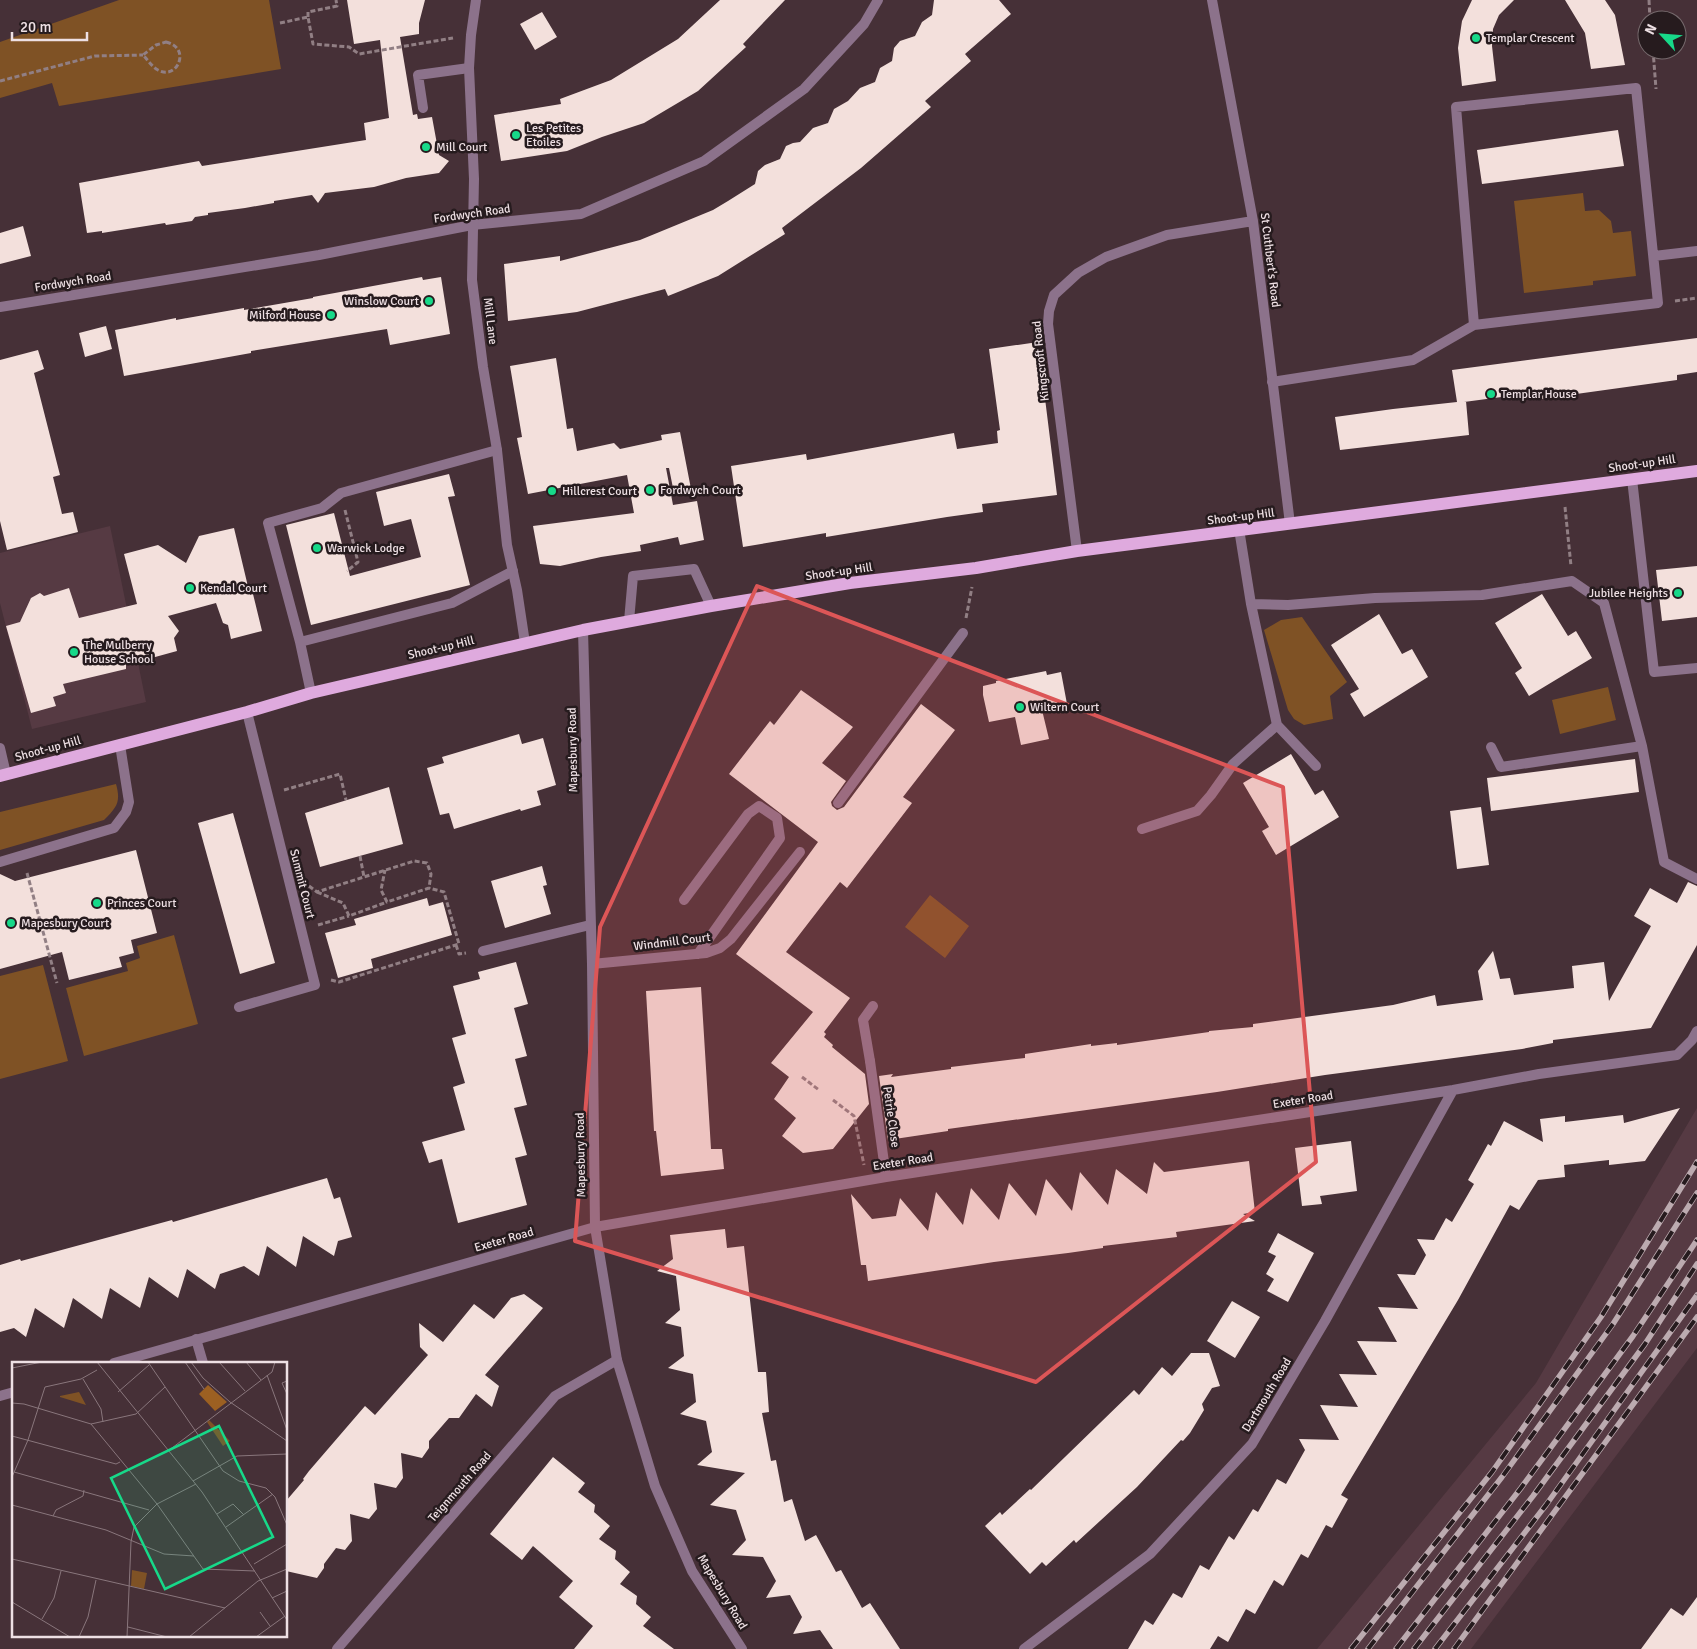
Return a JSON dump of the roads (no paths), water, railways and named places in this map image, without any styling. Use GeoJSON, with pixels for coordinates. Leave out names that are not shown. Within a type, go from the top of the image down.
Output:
{"type":"FeatureCollection","features":[{"type":"Feature","properties":{"kind":"main road","name":"Shoot-up Hill"},"geometry":{"type":"LineString","coordinates":[[3,775],[247,712],[311,693],[583,630],[711,606],[850,583],[976,568],[1240,530],[1697,471]]}},
{"type":"Feature","properties":{"kind":"street","name":"Mill Lane"},"geometry":{"type":"LineString","coordinates":[[476,0],[469,68],[474,179],[472,280],[483,367],[497,450],[507,544],[524,643]]}},
{"type":"Feature","properties":{"kind":"street","name":"Fordwych Road"},"geometry":{"type":"LineString","coordinates":[[0,307],[319,255],[472,225],[581,214],[704,161],[804,89],[864,24],[878,0]]}},
{"type":"Feature","properties":{"kind":"street","name":"St Cuthbert's Road"},"geometry":{"type":"LineString","coordinates":[[1212,0],[1253,221],[1290,524]]}},
{"type":"Feature","properties":{"kind":"street"},"geometry":{"type":"LineString","coordinates":[[423,108],[418,75],[469,68]]}},
{"type":"Feature","properties":{"kind":"street"},"geometry":{"type":"LineString","coordinates":[[1272,382],[1413,360],[1474,325],[1658,303],[1636,88],[1456,107],[1474,325]]}},
{"type":"Feature","properties":{"kind":"street","name":"Kingscroft Road"},"geometry":{"type":"LineString","coordinates":[[1077,552],[1048,324],[1049,310],[1054,295],[1078,273],[1106,258],[1167,235],[1253,221]]}},
{"type":"Feature","properties":{"kind":"street"},"geometry":{"type":"LineString","coordinates":[[1654,256],[1697,251]]}},
{"type":"Feature","properties":{"kind":"street"},"geometry":{"type":"LineString","coordinates":[[311,693],[300,642],[268,523],[322,508],[341,493],[497,450]]}},
{"type":"Feature","properties":{"kind":"street"},"geometry":{"type":"LineString","coordinates":[[1632,479],[1654,672],[1697,668]]}},
{"type":"Feature","properties":{"kind":"street"},"geometry":{"type":"LineString","coordinates":[[1240,530],[1252,604],[1277,726],[1316,766]]}},
{"type":"Feature","properties":{"kind":"street"},"geometry":{"type":"LineString","coordinates":[[630,621],[633,576],[694,569],[711,606]]}},
{"type":"Feature","properties":{"kind":"street"},"geometry":{"type":"LineString","coordinates":[[300,642],[452,602],[513,571]]}},
{"type":"Feature","properties":{"kind":"street"},"geometry":{"type":"LineString","coordinates":[[1252,604],[1288,605],[1375,598],[1482,595],[1572,581],[1604,603],[1642,746],[1664,862],[1697,879]]}},
{"type":"Feature","properties":{"kind":"street","name":"Mapesbury Road"},"geometry":{"type":"LineString","coordinates":[[583,630],[592,964],[595,1227],[617,1360],[655,1486],[692,1571],[742,1649]]}},
{"type":"Feature","properties":{"kind":"street"},"geometry":{"type":"LineString","coordinates":[[838,803],[963,633]]}},
{"type":"Feature","properties":{"kind":"street","name":"Summit Court"},"geometry":{"type":"LineString","coordinates":[[239,1007],[315,985],[247,712]]}},
{"type":"Feature","properties":{"kind":"street"},"geometry":{"type":"LineString","coordinates":[[1142,829],[1197,811],[1232,764],[1277,726]]}},
{"type":"Feature","properties":{"kind":"street"},"geometry":{"type":"LineString","coordinates":[[0,862],[114,828],[126,812],[129,802],[120,745]]}},
{"type":"Feature","properties":{"kind":"street"},"geometry":{"type":"LineString","coordinates":[[1491,747],[1501,767],[1642,746]]}},
{"type":"Feature","properties":{"kind":"street"},"geometry":{"type":"LineString","coordinates":[[0,748],[3,775]]}},
{"type":"Feature","properties":{"kind":"street"},"geometry":{"type":"LineString","coordinates":[[684,900],[748,814],[759,806],[777,818],[780,838],[698,954]]}},
{"type":"Feature","properties":{"kind":"street","name":"Windmill Court"},"geometry":{"type":"LineString","coordinates":[[592,964],[698,954],[720,948],[731,939],[800,852]]}},
{"type":"Feature","properties":{"kind":"street"},"geometry":{"type":"LineString","coordinates":[[483,951],[590,925]]}},
{"type":"Feature","properties":{"kind":"street","name":"Petrie Close"},"geometry":{"type":"LineString","coordinates":[[873,1006],[863,1020],[886,1176]]}},
{"type":"Feature","properties":{"kind":"street","name":"Exeter Road"},"geometry":{"type":"LineString","coordinates":[[117,1362],[595,1227],[886,1176],[1453,1090],[1539,1074],[1677,1055],[1692,1040],[1697,1031]]}},
{"type":"Feature","properties":{"kind":"street","name":"Dartmouth Road"},"geometry":{"type":"LineString","coordinates":[[1024,1649],[1150,1554],[1252,1444],[1325,1321],[1453,1090]]}},
{"type":"Feature","properties":{"kind":"street"},"geometry":{"type":"LineString","coordinates":[[196,1339],[203,1362]]}},
{"type":"Feature","properties":{"kind":"street","name":"Teignmouth Road"},"geometry":{"type":"LineString","coordinates":[[337,1649],[555,1396],[617,1360]]}},
{"type":"Feature","properties":{"kind":"railway"},"geometry":{"type":"LineString","coordinates":[[1351,1649],[1492,1472],[1601,1317],[1697,1162]]}},
{"type":"Feature","properties":{"kind":"railway"},"geometry":{"type":"LineString","coordinates":[[1368,1649],[1502,1477],[1613,1324],[1697,1193]]}},
{"type":"Feature","properties":{"kind":"railway"},"geometry":{"type":"LineString","coordinates":[[1396,1649],[1521,1488],[1633,1336],[1697,1240]]}},
{"type":"Feature","properties":{"kind":"railway"},"geometry":{"type":"LineString","coordinates":[[1414,1649],[1533,1496],[1645,1344],[1697,1264]]}},
{"type":"Feature","properties":{"kind":"railway"},"geometry":{"type":"LineString","coordinates":[[1435,1649],[1546,1505],[1697,1295]]}},
{"type":"Feature","properties":{"kind":"railway"},"geometry":{"type":"LineString","coordinates":[[1454,1649],[1697,1317]]}},
{"type":"Feature","properties":{"kind":"place","name":"Templar Crescent"},"geometry":{"type":"Point","coordinates":[1476,38]}},
{"type":"Feature","properties":{"kind":"place","name":"Les Petites Etoiles"},"geometry":{"type":"Point","coordinates":[516,135]}},
{"type":"Feature","properties":{"kind":"place","name":"Mill Court"},"geometry":{"type":"Point","coordinates":[426,147]}},
{"type":"Feature","properties":{"kind":"place","name":"Winslow Court"},"geometry":{"type":"Point","coordinates":[429,301]}},
{"type":"Feature","properties":{"kind":"place","name":"Milford House"},"geometry":{"type":"Point","coordinates":[331,315]}},
{"type":"Feature","properties":{"kind":"place","name":"Templar House"},"geometry":{"type":"Point","coordinates":[1491,394]}},
{"type":"Feature","properties":{"kind":"place","name":"Fordwych Court"},"geometry":{"type":"Point","coordinates":[650,490]}},
{"type":"Feature","properties":{"kind":"place","name":"Hillcrest Court"},"geometry":{"type":"Point","coordinates":[552,491]}},
{"type":"Feature","properties":{"kind":"place","name":"Warwick Lodge"},"geometry":{"type":"Point","coordinates":[317,548]}},
{"type":"Feature","properties":{"kind":"place","name":"Kendal Court"},"geometry":{"type":"Point","coordinates":[190,588]}},
{"type":"Feature","properties":{"kind":"place","name":"Jubilee Heights"},"geometry":{"type":"Point","coordinates":[1678,593]}},
{"type":"Feature","properties":{"kind":"place","name":"The Mulberry House School"},"geometry":{"type":"Point","coordinates":[74,652]}},
{"type":"Feature","properties":{"kind":"place","name":"Wiltern Court"},"geometry":{"type":"Point","coordinates":[1020,707]}},
{"type":"Feature","properties":{"kind":"place","name":"Princes Court"},"geometry":{"type":"Point","coordinates":[97,903]}},
{"type":"Feature","properties":{"kind":"place","name":"Mapesbury Court"},"geometry":{"type":"Point","coordinates":[11,923]}}]}
